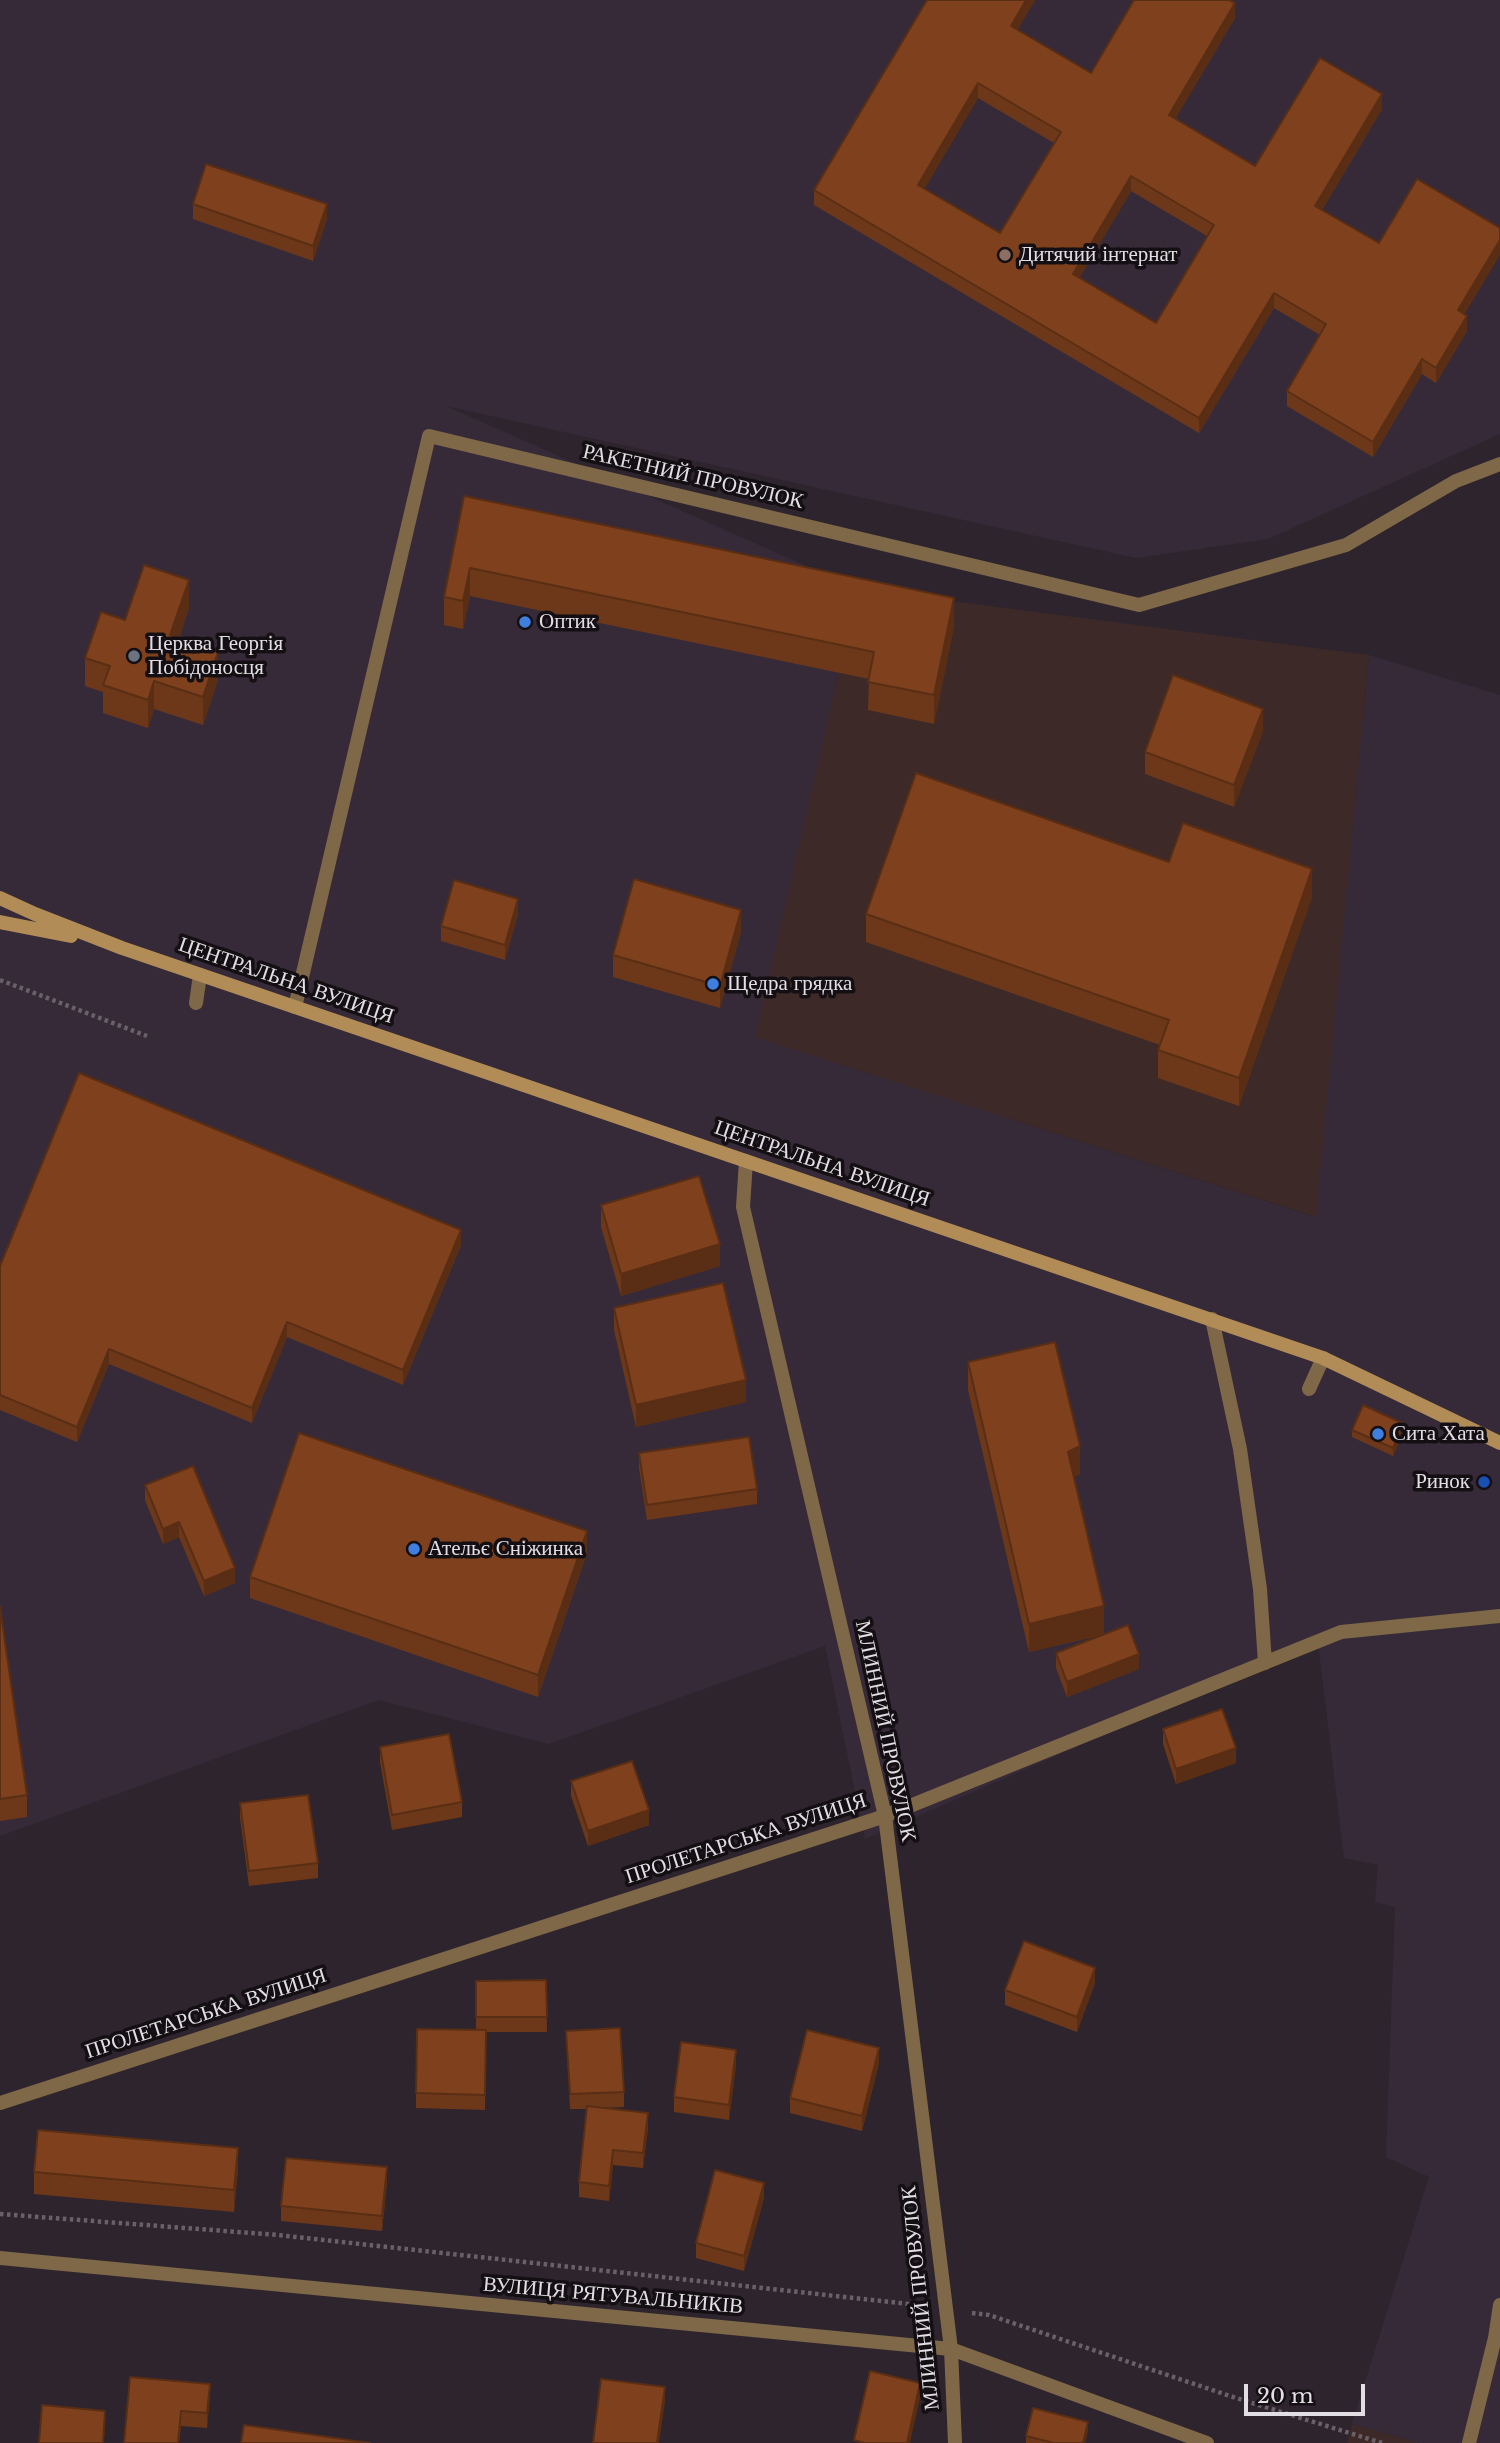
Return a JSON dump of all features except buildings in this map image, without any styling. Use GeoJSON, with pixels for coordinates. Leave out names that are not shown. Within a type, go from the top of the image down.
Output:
{"type":"FeatureCollection","features":[{"type":"Feature","properties":{"kind":"street","name":"РАКЕТНИЙ ПРОВУЛОК"},"geometry":{"type":"LineString","coordinates":[[295,1006],[429,436],[1139,605],[1346,545],[1456,481],[1500,464]]}},
{"type":"Feature","properties":{"kind":"street"},"geometry":{"type":"LineString","coordinates":[[0,898],[122,948]]}},
{"type":"Feature","properties":{"kind":"street"},"geometry":{"type":"LineString","coordinates":[[0,922],[122,948]]}},
{"type":"Feature","properties":{"kind":"street","name":"ЦЕНТРАЛЬНА ВУЛИЦЯ"},"geometry":{"type":"LineString","coordinates":[[122,948],[1323,1358],[1500,1443]]}},
{"type":"Feature","properties":{"kind":"street"},"geometry":{"type":"LineString","coordinates":[[196,1003],[200,975]]}},
{"type":"Feature","properties":{"kind":"street","name":"МЛИННИЙ ПРОВУЛОК"},"geometry":{"type":"LineString","coordinates":[[746,1161],[743,1207],[885,1816],[951,2349],[955,2443]]}},
{"type":"Feature","properties":{"kind":"street"},"geometry":{"type":"LineString","coordinates":[[1212,1319],[1240,1449],[1260,1589],[1265,1663]]}},
{"type":"Feature","properties":{"kind":"street"},"geometry":{"type":"LineString","coordinates":[[1309,1389],[1323,1358]]}},
{"type":"Feature","properties":{"kind":"street","name":"ПРОЛЕТАРСЬКА ВУЛИЦЯ"},"geometry":{"type":"LineString","coordinates":[[0,2104],[885,1816],[1341,1632],[1500,1616]]}},
{"type":"Feature","properties":{"kind":"street","name":"ВУЛИЦЯ РЯТУВАЛЬНИКІВ"},"geometry":{"type":"LineString","coordinates":[[0,2258],[951,2349],[1207,2443]]}},
{"type":"Feature","properties":{"kind":"street"},"geometry":{"type":"LineString","coordinates":[[1469,2443],[1498,2339],[1500,2305]]}},
{"type":"Feature","properties":{"kind":"path"},"geometry":{"type":"LineString","coordinates":[[0,980],[147,1036]]}},
{"type":"Feature","properties":{"kind":"shaded area"},"geometry":{"type":"Polygon","coordinates":[[[0,0],[1500,0],[1500,434],[1268,539],[1136,558],[446,406],[858,589],[756,1037],[1315,1217],[1369,655],[1500,695],[1500,2443],[1420,2443],[1352,2424],[1429,2177],[1386,2157],[1395,1907],[1375,1902],[1378,1865],[1344,1858],[1318,1642],[865,1839],[825,1646],[549,1744],[379,1700],[0,1836],[0,0]]]}},
{"type":"Feature","properties":{"kind":"shaded area"},"geometry":{"type":"Polygon","coordinates":[[[858,589],[1369,655],[1316,1217],[755,1037],[858,589]]]}},
{"type":"Feature","properties":{"kind":"shaded area"},"geometry":{"type":"Polygon","coordinates":[[[1352,2424],[1420,2443],[1347,2443],[1352,2424]]]}},
{"type":"Feature","properties":{"kind":"place","name":"Дитячий інтернат"},"geometry":{"type":"Point","coordinates":[1005,255]}},
{"type":"Feature","properties":{"kind":"place","name":"Оптик"},"geometry":{"type":"Point","coordinates":[525,622]}},
{"type":"Feature","properties":{"kind":"place","name":"Церква Георгія Побідоносця"},"geometry":{"type":"Point","coordinates":[134,656]}},
{"type":"Feature","properties":{"kind":"place","name":"Щедра грядка"},"geometry":{"type":"Point","coordinates":[713,984]}},
{"type":"Feature","properties":{"kind":"place","name":"Сита Хата"},"geometry":{"type":"Point","coordinates":[1378,1434]}},
{"type":"Feature","properties":{"kind":"place","name":"Ринок"},"geometry":{"type":"Point","coordinates":[1484,1482]}},
{"type":"Feature","properties":{"kind":"place","name":"Ательє Сніжинка"},"geometry":{"type":"Point","coordinates":[414,1549]}}]}
